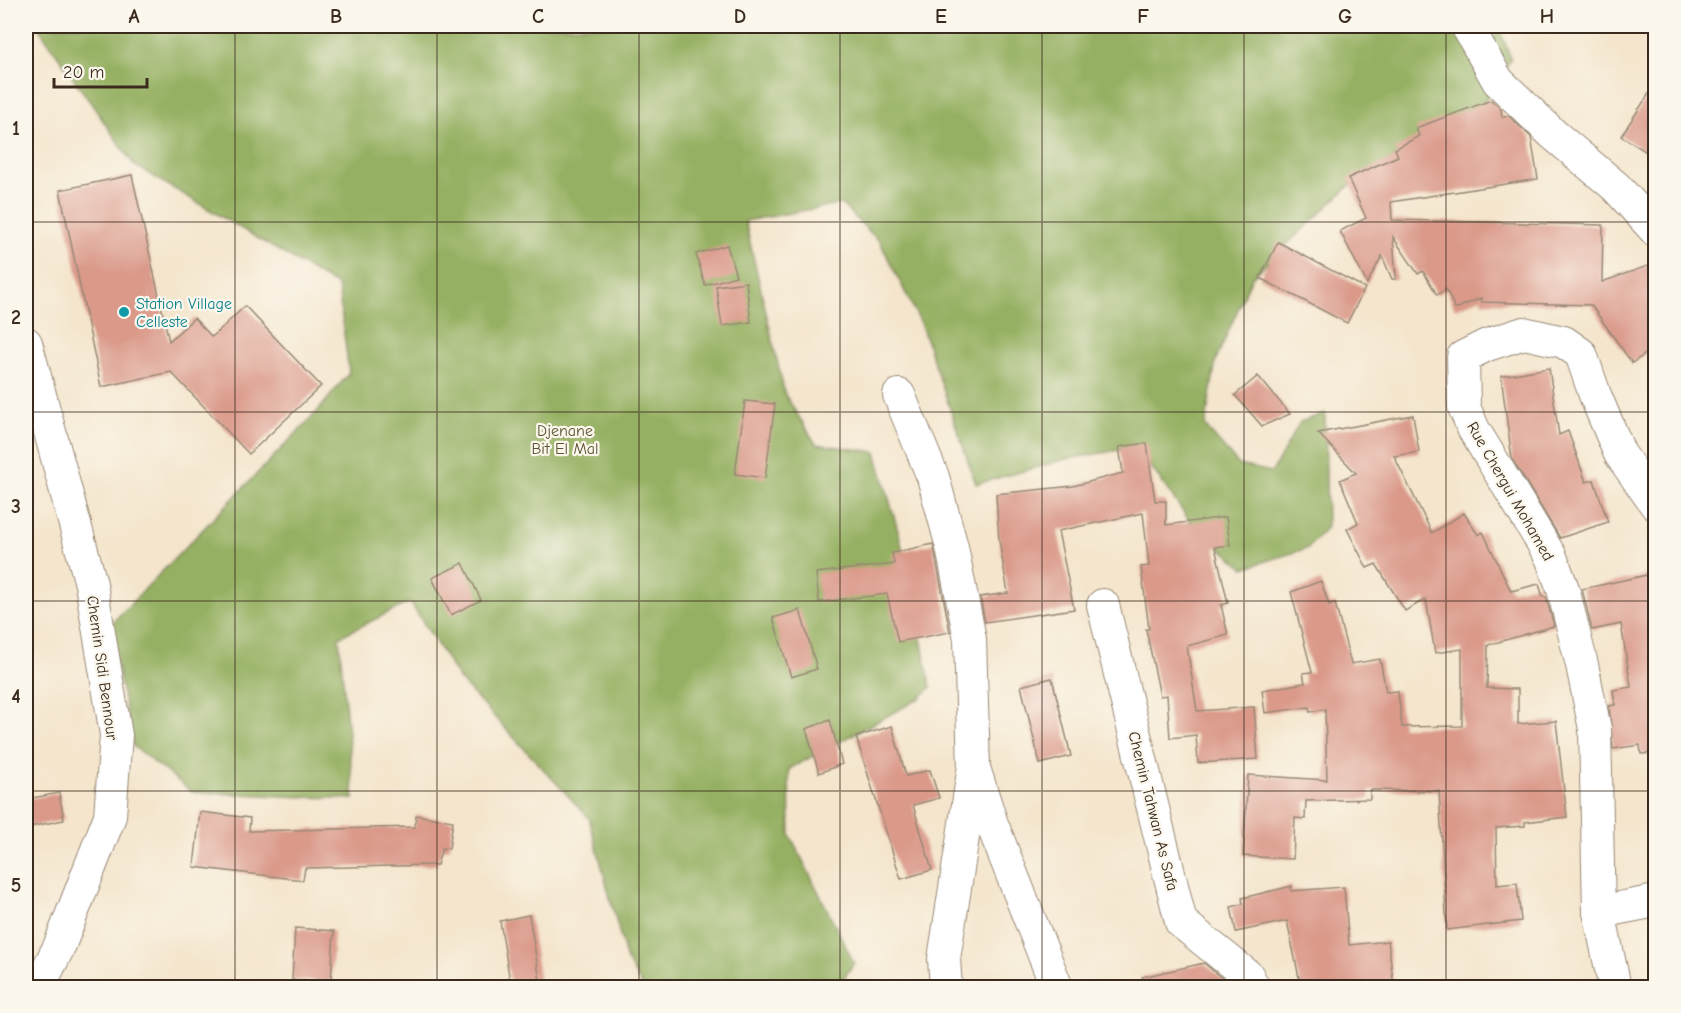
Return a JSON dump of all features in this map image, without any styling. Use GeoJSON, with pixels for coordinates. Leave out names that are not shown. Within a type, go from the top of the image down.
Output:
{"type":"FeatureCollection","features":[{"type":"Feature","properties":{"kind":"street"},"geometry":{"type":"LineString","coordinates":[[1467,26],[1498,81],[1553,134],[1616,187],[1656,231]]}},
{"type":"Feature","properties":{"kind":"street","name":"Rue Chergui Mohamed"},"geometry":{"type":"LineString","coordinates":[[1615,987],[1599,912],[1595,729],[1582,665],[1563,589],[1551,557],[1474,430],[1464,407],[1463,357],[1486,345],[1524,333],[1564,342],[1581,354],[1595,395],[1620,454],[1656,506]]}},
{"type":"Feature","properties":{"kind":"street","name":"Chemin Sidi Bennour"},"geometry":{"type":"LineString","coordinates":[[26,343],[91,584],[116,735],[110,816],[59,947],[38,987]]}},
{"type":"Feature","properties":{"kind":"street"},"geometry":{"type":"LineString","coordinates":[[899,395],[933,477],[952,547],[970,639],[974,768],[944,959],[946,987]]}},
{"type":"Feature","properties":{"kind":"street","name":"Chemin Tahwan As Safa"},"geometry":{"type":"LineString","coordinates":[[1103,605],[1181,922],[1248,976],[1254,987]]}},
{"type":"Feature","properties":{"kind":"street"},"geometry":{"type":"LineString","coordinates":[[974,768],[992,824],[1057,987]]}},
{"type":"Feature","properties":{"kind":"street"},"geometry":{"type":"LineString","coordinates":[[1599,912],[1656,901]]}},
{"type":"Feature","properties":{"kind":"green space","name":"Djenane Bit El Mal"},"geometry":{"type":"Polygon","coordinates":[[[37,26],[1498,26],[1511,59],[1476,115],[1360,176],[1252,277],[1216,360],[1205,426],[1239,465],[1272,472],[1300,422],[1325,413],[1327,527],[1308,548],[1244,568],[1191,523],[1137,447],[1067,459],[976,484],[920,322],[880,242],[841,204],[745,221],[785,395],[816,444],[876,452],[900,538],[931,687],[919,699],[789,769],[790,835],[854,963],[838,987],[643,988],[626,958],[589,818],[460,680],[410,602],[339,637],[354,799],[192,792],[133,746],[109,626],[317,412],[349,373],[338,286],[134,165],[37,26]]]}},
{"type":"Feature","properties":{"kind":"building"},"geometry":{"type":"Polygon","coordinates":[[[1656,83],[1656,158],[1621,136],[1656,83]]]}},
{"type":"Feature","properties":{"kind":"building"},"geometry":{"type":"Polygon","coordinates":[[[1491,100],[1501,109],[1502,117],[1509,116],[1531,137],[1538,179],[1391,202],[1392,220],[1603,225],[1602,282],[1656,263],[1656,347],[1632,363],[1591,305],[1482,302],[1481,298],[1455,309],[1446,289],[1437,295],[1423,271],[1418,274],[1393,237],[1396,279],[1392,279],[1382,256],[1367,284],[1340,231],[1366,218],[1348,178],[1398,156],[1395,149],[1419,136],[1416,128],[1491,100]]]}},
{"type":"Feature","properties":{"kind":"building","name":"Station Village Celleste"},"geometry":{"type":"Polygon","coordinates":[[[132,175],[169,341],[194,318],[212,337],[245,306],[321,386],[249,454],[171,372],[101,387],[60,190],[132,175]]]}},
{"type":"Feature","properties":{"kind":"building"},"geometry":{"type":"Polygon","coordinates":[[[1278,242],[1365,288],[1347,323],[1260,278],[1278,242]]]}},
{"type":"Feature","properties":{"kind":"building"},"geometry":{"type":"Polygon","coordinates":[[[727,245],[736,276],[705,285],[696,254],[727,245]]]}},
{"type":"Feature","properties":{"kind":"building"},"geometry":{"type":"Polygon","coordinates":[[[746,282],[751,322],[722,326],[716,286],[746,282]]]}},
{"type":"Feature","properties":{"kind":"building"},"geometry":{"type":"Polygon","coordinates":[[[1549,368],[1559,435],[1568,431],[1586,482],[1594,480],[1608,522],[1560,538],[1512,459],[1501,376],[1549,368]]]}},
{"type":"Feature","properties":{"kind":"building"},"geometry":{"type":"Polygon","coordinates":[[[1258,376],[1290,414],[1262,426],[1235,395],[1258,376]]]}},
{"type":"Feature","properties":{"kind":"building"},"geometry":{"type":"Polygon","coordinates":[[[745,401],[775,404],[765,478],[735,474],[745,401]]]}},
{"type":"Feature","properties":{"kind":"building"},"geometry":{"type":"Polygon","coordinates":[[[1413,415],[1419,452],[1394,456],[1432,533],[1464,513],[1478,535],[1483,532],[1511,591],[1539,584],[1543,597],[1546,597],[1554,626],[1488,645],[1487,688],[1518,689],[1518,724],[1556,721],[1567,817],[1525,822],[1525,826],[1496,828],[1497,885],[1517,883],[1521,921],[1447,930],[1439,791],[1370,790],[1370,799],[1306,801],[1305,819],[1295,818],[1293,859],[1243,856],[1248,775],[1327,780],[1325,709],[1310,712],[1309,707],[1265,713],[1262,690],[1305,683],[1303,673],[1312,672],[1291,592],[1321,581],[1329,605],[1335,603],[1351,664],[1380,659],[1386,692],[1398,691],[1402,727],[1462,726],[1462,649],[1435,653],[1426,599],[1405,611],[1376,564],[1367,568],[1347,529],[1358,523],[1340,480],[1356,473],[1318,433],[1413,415]]]}},
{"type":"Feature","properties":{"kind":"building"},"geometry":{"type":"Polygon","coordinates":[[[1147,443],[1155,501],[1166,501],[1166,525],[1226,517],[1230,545],[1215,547],[1228,603],[1221,605],[1228,635],[1187,646],[1197,711],[1254,707],[1258,759],[1198,763],[1196,735],[1170,738],[1167,695],[1160,696],[1146,629],[1149,629],[1141,567],[1149,566],[1143,513],[1058,531],[1074,609],[985,622],[980,597],[1008,593],[999,540],[996,494],[1073,486],[1123,473],[1119,447],[1147,443]]]}},
{"type":"Feature","properties":{"kind":"building"},"geometry":{"type":"Polygon","coordinates":[[[933,544],[950,632],[898,642],[887,594],[819,602],[816,573],[894,564],[892,553],[933,544]]]}},
{"type":"Feature","properties":{"kind":"building"},"geometry":{"type":"Polygon","coordinates":[[[463,563],[481,600],[451,615],[432,578],[463,563]]]}},
{"type":"Feature","properties":{"kind":"building"},"geometry":{"type":"Polygon","coordinates":[[[1656,573],[1656,753],[1641,754],[1640,745],[1613,749],[1609,706],[1615,705],[1613,690],[1631,687],[1621,624],[1592,630],[1582,589],[1656,573]]]}},
{"type":"Feature","properties":{"kind":"building"},"geometry":{"type":"Polygon","coordinates":[[[800,610],[817,669],[791,677],[773,618],[800,610]]]}},
{"type":"Feature","properties":{"kind":"building"},"geometry":{"type":"Polygon","coordinates":[[[1052,678],[1071,756],[1040,764],[1021,686],[1052,678]]]}},
{"type":"Feature","properties":{"kind":"building"},"geometry":{"type":"Polygon","coordinates":[[[830,720],[842,764],[819,773],[806,729],[830,720]]]}},
{"type":"Feature","properties":{"kind":"building"},"geometry":{"type":"Polygon","coordinates":[[[892,726],[906,776],[930,770],[939,798],[913,805],[932,870],[901,879],[856,737],[892,726]]]}},
{"type":"Feature","properties":{"kind":"building"},"geometry":{"type":"Polygon","coordinates":[[[59,793],[64,820],[29,827],[26,799],[59,793]]]}},
{"type":"Feature","properties":{"kind":"building"},"geometry":{"type":"Polygon","coordinates":[[[200,812],[250,818],[249,831],[415,827],[416,815],[453,821],[449,849],[442,848],[437,865],[305,868],[303,880],[194,867],[200,812]]]}},
{"type":"Feature","properties":{"kind":"building"},"geometry":{"type":"Polygon","coordinates":[[[1292,886],[1291,891],[1344,887],[1349,945],[1388,941],[1394,987],[1301,987],[1287,921],[1236,932],[1231,907],[1243,904],[1242,898],[1292,886]]]}},
{"type":"Feature","properties":{"kind":"building"},"geometry":{"type":"Polygon","coordinates":[[[529,915],[541,987],[511,987],[500,921],[529,915]]]}},
{"type":"Feature","properties":{"kind":"building"},"geometry":{"type":"Polygon","coordinates":[[[295,928],[334,931],[331,982],[292,980],[295,928]]]}},
{"type":"Feature","properties":{"kind":"building"},"geometry":{"type":"Polygon","coordinates":[[[1204,963],[1232,987],[1143,987],[1142,977],[1204,963]]]}},
{"type":"Feature","properties":{"kind":"place","name":"Station Village Celleste"},"geometry":{"type":"Point","coordinates":[124,312]}}]}
